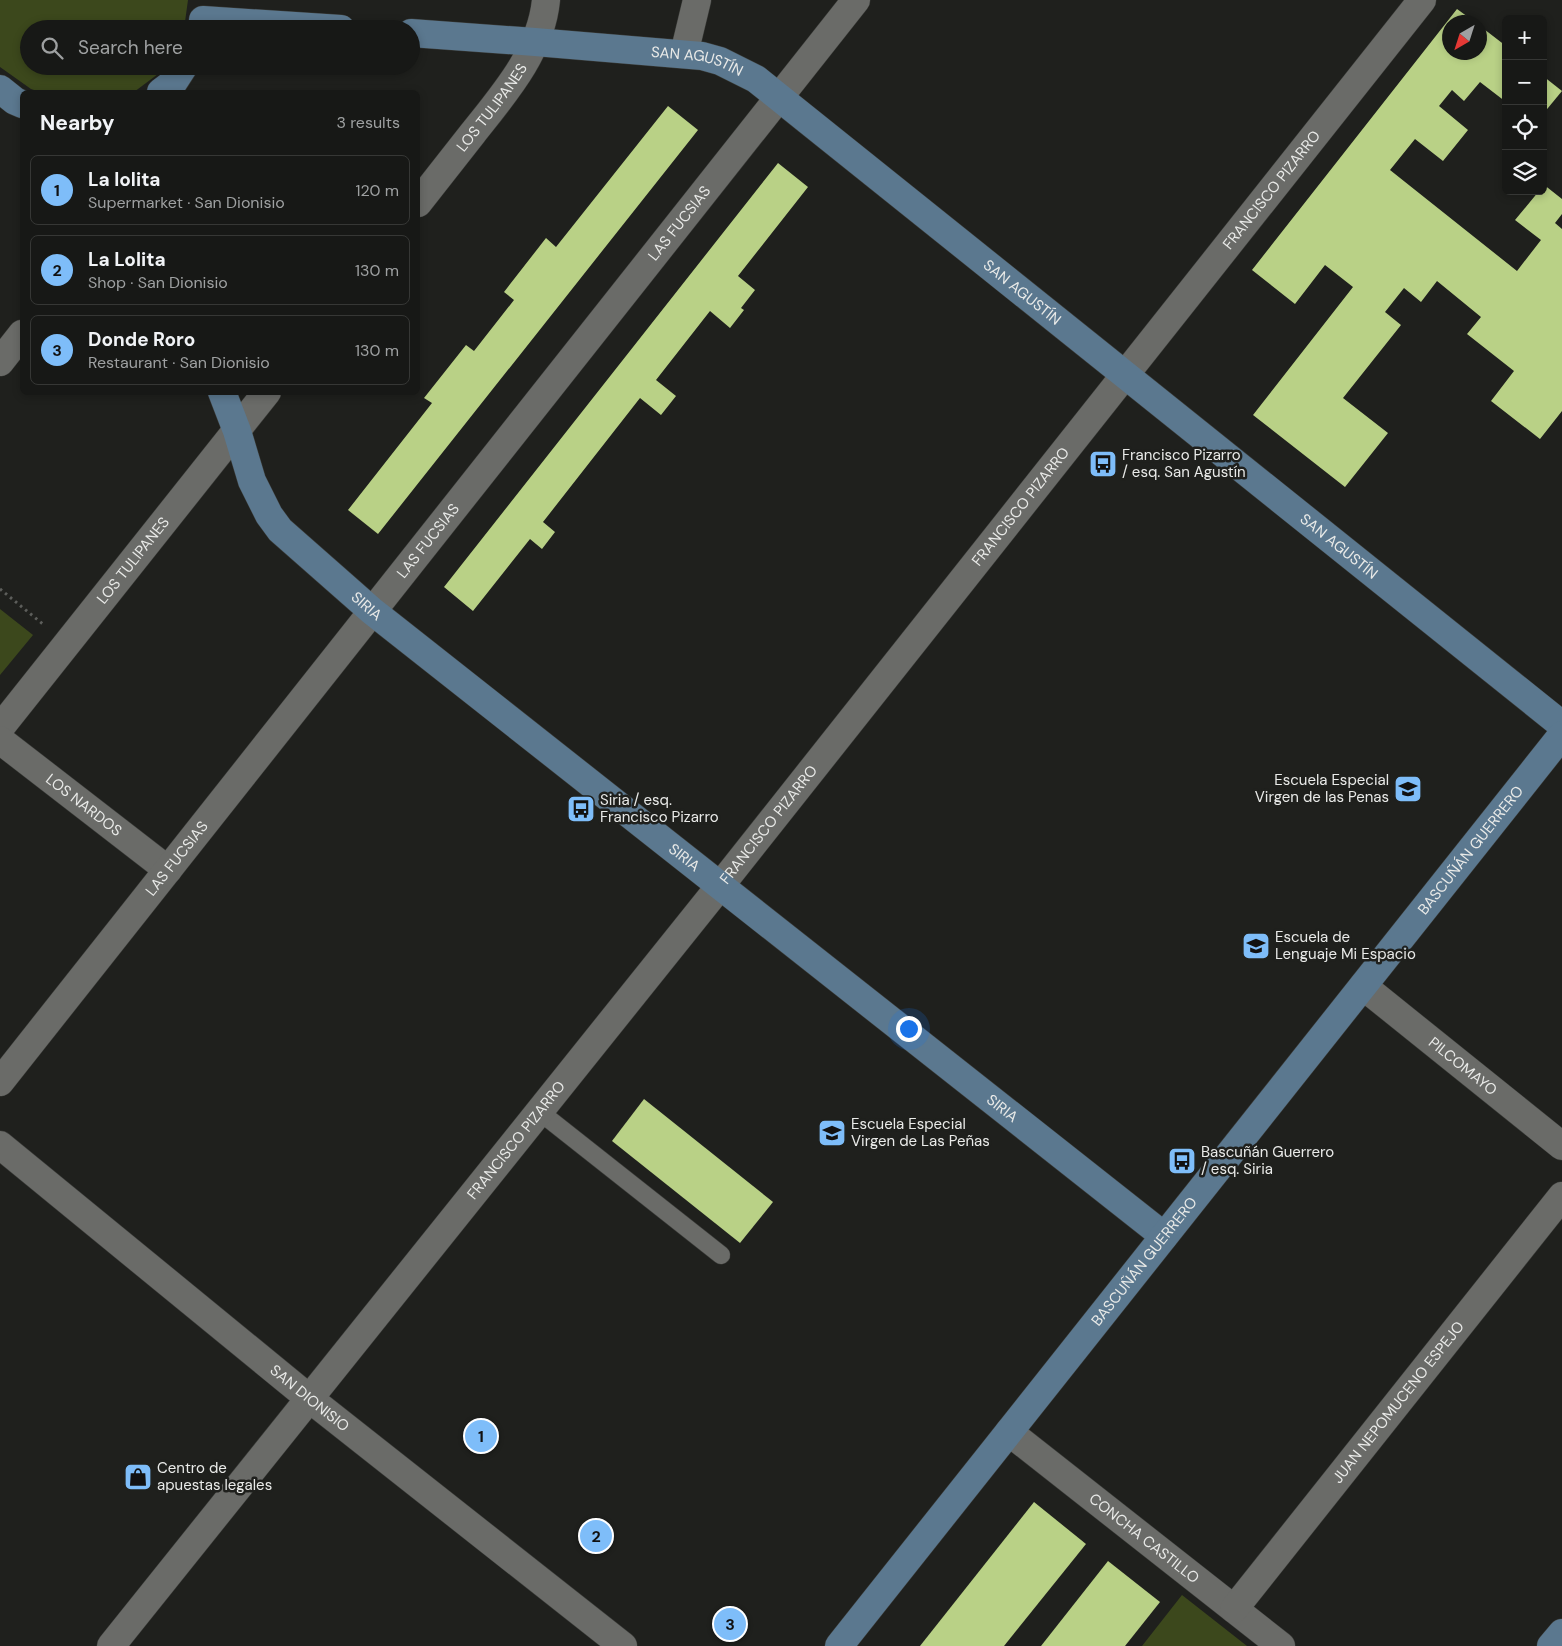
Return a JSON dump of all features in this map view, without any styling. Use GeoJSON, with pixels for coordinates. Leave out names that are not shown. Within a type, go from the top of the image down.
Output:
{"type":"FeatureCollection","features":[{"type":"Feature","properties":{"kind":"street","name":"LOS TULIPANES"},"geometry":{"type":"LineString","coordinates":[[420,200],[511,86],[535,42],[544,14],[546,0]]}},
{"type":"Feature","properties":{"kind":"street"},"geometry":{"type":"LineString","coordinates":[[684,54],[697,0]]}},
{"type":"Feature","properties":{"kind":"street","name":"LAS FUCSIAS"},"geometry":{"type":"LineString","coordinates":[[0,1082],[856,0]]}},
{"type":"Feature","properties":{"kind":"street","name":"FRANCISCO PIZARRO"},"geometry":{"type":"LineString","coordinates":[[112,1646],[720,886],[1422,0]]}},
{"type":"Feature","properties":{"kind":"street"},"geometry":{"type":"LineString","coordinates":[[202,16],[245,20]]}},
{"type":"Feature","properties":{"kind":"street","name":"SAN AGUSTÍN"},"geometry":{"type":"LineString","coordinates":[[420,34],[684,54],[711,58],[736,68],[756,79],[1562,725]]}},
{"type":"Feature","properties":{"kind":"street"},"geometry":{"type":"LineString","coordinates":[[164,90],[173,83],[178,75]]}},
{"type":"Feature","properties":{"kind":"street"},"geometry":{"type":"LineString","coordinates":[[0,89],[20,103]]}},
{"type":"Feature","properties":{"kind":"street"},"geometry":{"type":"LineString","coordinates":[[0,362],[20,337]]}},
{"type":"Feature","properties":{"kind":"street","name":"SIRIA"},"geometry":{"type":"LineString","coordinates":[[223,395],[237,430],[252,481],[269,515],[280,530],[372,611],[1164,1236]]}},
{"type":"Feature","properties":{"kind":"street","name":"LOS TULIPANES"},"geometry":{"type":"LineString","coordinates":[[0,728],[265,395]]}},
{"type":"Feature","properties":{"kind":"street","name":"BASCUÑÁN GUERRERO"},"geometry":{"type":"LineString","coordinates":[[839,1646],[1562,735]]}},
{"type":"Feature","properties":{"kind":"street","name":"LOS NARDOS"},"geometry":{"type":"LineString","coordinates":[[0,740],[168,870]]}},
{"type":"Feature","properties":{"kind":"street","name":"PILCOMAYO"},"geometry":{"type":"LineString","coordinates":[[1362,986],[1562,1146]]}},
{"type":"Feature","properties":{"kind":"street","name":"SAN DIONISIO"},"geometry":{"type":"LineString","coordinates":[[0,1145],[310,1399],[623,1646]]}},
{"type":"Feature","properties":{"kind":"street","name":"JUAN NEPOMUCENO ESPEJO"},"geometry":{"type":"LineString","coordinates":[[1234,1609],[1562,1196]]}},
{"type":"Feature","properties":{"kind":"street","name":"CONCHA CASTILLO"},"geometry":{"type":"LineString","coordinates":[[1009,1432],[1281,1646]]}},
{"type":"Feature","properties":{"kind":"street"},"geometry":{"type":"LineString","coordinates":[[1552,1646],[1562,1633]]}},
{"type":"Feature","properties":{"kind":"lane"},"geometry":{"type":"LineString","coordinates":[[540,1112],[720,1255]]}},
{"type":"Feature","properties":{"kind":"path"},"geometry":{"type":"LineString","coordinates":[[0,589],[67,644]]}},
{"type":"Feature","properties":{"kind":"green space"},"geometry":{"type":"Polygon","coordinates":[[[0,0],[188,0],[185,20],[20,20],[20,75],[157,75],[137,90],[34,90],[0,67],[0,0]]]}},
{"type":"Feature","properties":{"kind":"green space"},"geometry":{"type":"Polygon","coordinates":[[[0,609],[33,635],[0,675],[0,609]]]}},
{"type":"Feature","properties":{"kind":"green space"},"geometry":{"type":"Polygon","coordinates":[[[1182,1595],[1247,1646],[1142,1646],[1182,1595]]]}},
{"type":"Feature","properties":{"kind":"building"},"geometry":{"type":"Polygon","coordinates":[[[1457,9],[1465,15],[1452,15],[1457,9]]]}},
{"type":"Feature","properties":{"kind":"building"},"geometry":{"type":"Polygon","coordinates":[[[1442,28],[1442,60],[1487,60],[1487,31],[1502,43],[1502,99],[1480,82],[1464,101],[1452,90],[1439,106],[1468,130],[1443,161],[1415,139],[1390,170],[1517,271],[1541,240],[1515,220],[1536,195],[1547,195],[1547,187],[1562,199],[1562,214],[1555,223],[1562,229],[1562,411],[1540,439],[1491,401],[1514,371],[1467,334],[1481,317],[1437,281],[1421,302],[1404,288],[1385,312],[1401,325],[1343,398],[1388,433],[1345,487],[1253,415],[1353,287],[1325,265],[1295,304],[1252,270],[1442,28]]]}},
{"type":"Feature","properties":{"kind":"building"},"geometry":{"type":"Polygon","coordinates":[[[1547,79],[1562,91],[1547,109],[1547,79]]]}},
{"type":"Feature","properties":{"kind":"building"},"geometry":{"type":"Polygon","coordinates":[[[668,106],[698,130],[378,534],[348,510],[432,403],[424,398],[466,345],[474,351],[514,300],[504,292],[546,238],[556,247],[668,106]]]}},
{"type":"Feature","properties":{"kind":"building"},"geometry":{"type":"Polygon","coordinates":[[[778,163],[808,187],[738,276],[755,290],[741,308],[744,310],[730,328],[710,311],[656,380],[676,396],[661,415],[640,398],[543,522],[555,532],[542,549],[530,539],[473,611],[444,587],[778,163]]]}},
{"type":"Feature","properties":{"kind":"building"},"geometry":{"type":"Polygon","coordinates":[[[644,1099],[773,1202],[740,1243],[612,1141],[644,1099]]]}},
{"type":"Feature","properties":{"kind":"building"},"geometry":{"type":"Polygon","coordinates":[[[1034,1502],[1086,1544],[1004,1646],[920,1646],[1034,1502]]]}},
{"type":"Feature","properties":{"kind":"building"},"geometry":{"type":"Polygon","coordinates":[[[1108,1561],[1160,1602],[1125,1646],[1041,1646],[1108,1561]]]}},
{"type":"Feature","properties":{"kind":"place","name":"Francisco Pizarro / esq. San Agustín"},"geometry":{"type":"Point","coordinates":[1103,464]}},
{"type":"Feature","properties":{"kind":"place","name":"Escuela Especial Virgen de las Penas"},"geometry":{"type":"Point","coordinates":[1408,789]}},
{"type":"Feature","properties":{"kind":"place","name":"Siria / esq. Francisco Pizarro"},"geometry":{"type":"Point","coordinates":[581,809]}},
{"type":"Feature","properties":{"kind":"place","name":"Escuela de Lenguaje Mi Espacio"},"geometry":{"type":"Point","coordinates":[1256,946]}},
{"type":"Feature","properties":{"kind":"place","name":"Escuela Especial Virgen de Las Peñas"},"geometry":{"type":"Point","coordinates":[832,1133]}},
{"type":"Feature","properties":{"kind":"place","name":"Bascuñán Guerrero / esq. Siria"},"geometry":{"type":"Point","coordinates":[1182,1161]}},
{"type":"Feature","properties":{"kind":"place","name":"La lolita"},"geometry":{"type":"Point","coordinates":[481,1436]}},
{"type":"Feature","properties":{"kind":"place","name":"Centro de apuestas legales"},"geometry":{"type":"Point","coordinates":[138,1477]}},
{"type":"Feature","properties":{"kind":"place","name":"La Lolita"},"geometry":{"type":"Point","coordinates":[596,1536]}},
{"type":"Feature","properties":{"kind":"place","name":"Donde Roro"},"geometry":{"type":"Point","coordinates":[730,1624]}}]}
